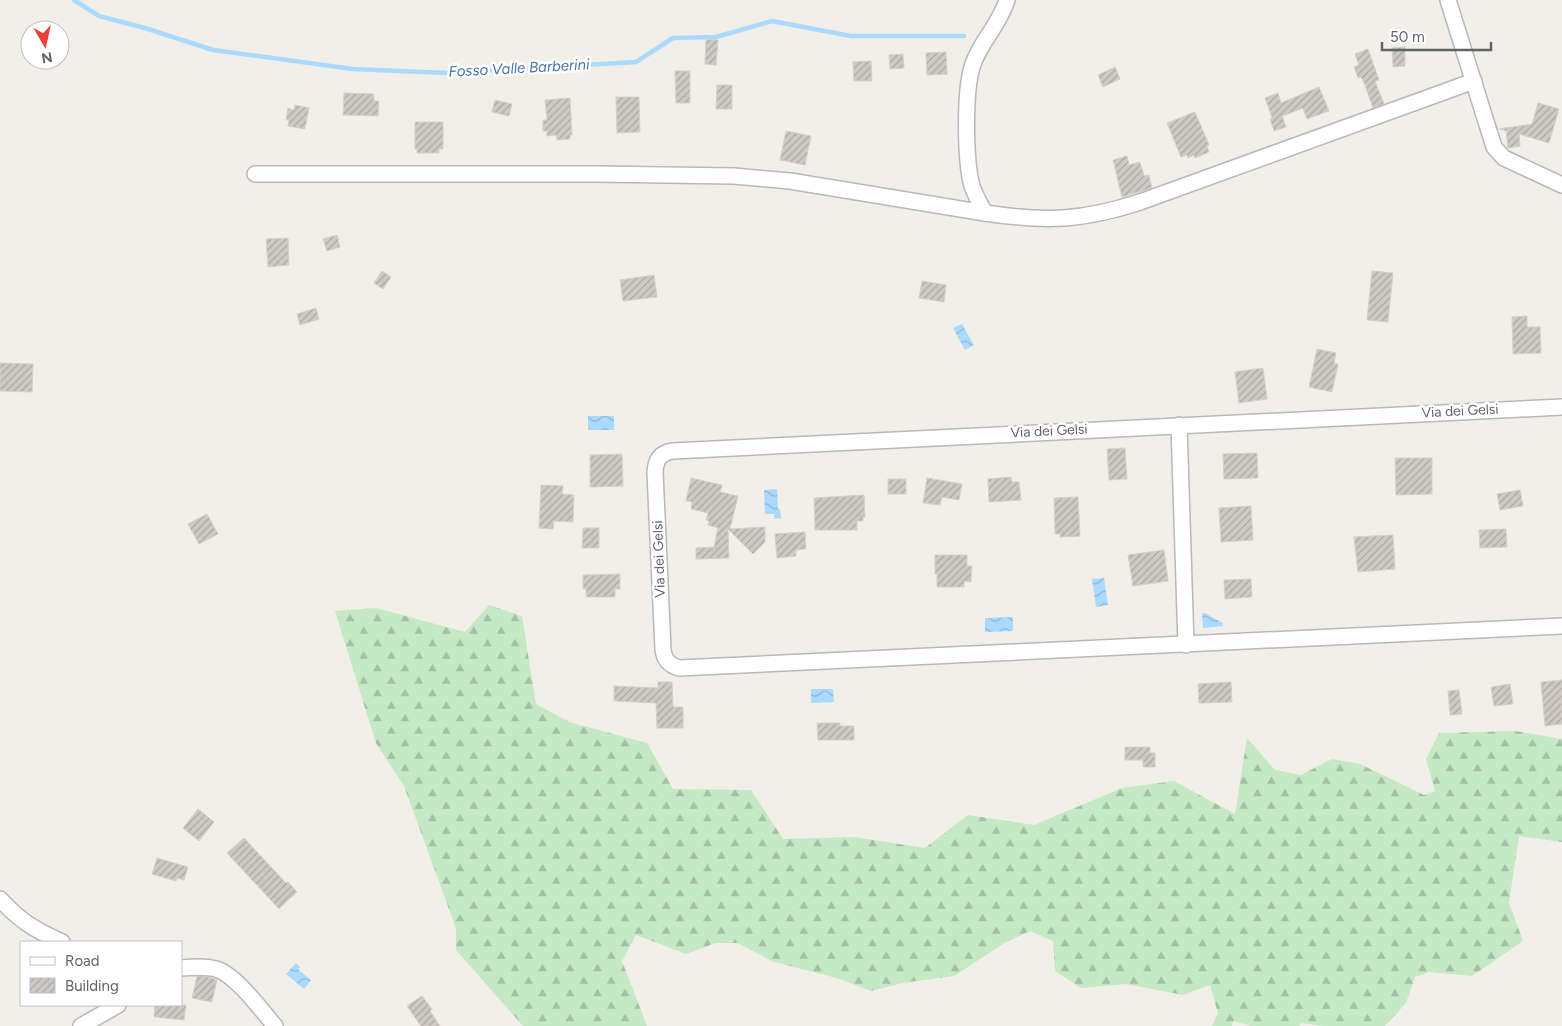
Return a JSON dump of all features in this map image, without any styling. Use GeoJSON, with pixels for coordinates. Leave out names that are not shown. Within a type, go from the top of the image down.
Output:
{"type":"FeatureCollection","features":[{"type":"Feature","properties":{"kind":"street"},"geometry":{"type":"LineString","coordinates":[[985,213],[971,180],[967,131],[968,88],[976,57],[999,21],[1007,0]]}},
{"type":"Feature","properties":{"kind":"street"},"geometry":{"type":"LineString","coordinates":[[1448,0],[1492,143],[1500,156],[1562,185]]}},
{"type":"Feature","properties":{"kind":"street"},"geometry":{"type":"LineString","coordinates":[[255,174],[734,176],[804,183],[1015,218],[1048,220],[1076,218],[1140,202],[1474,81]]}},
{"type":"Feature","properties":{"kind":"street","name":"Via dei Gelsi"},"geometry":{"type":"LineString","coordinates":[[1562,407],[673,451],[659,457],[656,462],[655,472],[663,649],[666,660],[673,666],[684,668],[1562,626]]}},
{"type":"Feature","properties":{"kind":"street"},"geometry":{"type":"LineString","coordinates":[[1179,425],[1186,645]]}},
{"type":"Feature","properties":{"kind":"street"},"geometry":{"type":"LineString","coordinates":[[0,899],[20,919],[60,941]]}},
{"type":"Feature","properties":{"kind":"street"},"geometry":{"type":"LineString","coordinates":[[182,968],[208,967],[224,972],[236,982],[275,1026]]}},
{"type":"Feature","properties":{"kind":"street"},"geometry":{"type":"LineString","coordinates":[[81,1026],[116,1006]]}},
{"type":"Feature","properties":{"kind":"green space"},"geometry":{"type":"Polygon","coordinates":[[[489,605],[522,616],[536,704],[569,722],[647,743],[673,789],[751,790],[783,839],[854,837],[925,848],[968,815],[1034,825],[1122,788],[1174,781],[1235,814],[1247,738],[1275,770],[1301,775],[1332,759],[1360,764],[1424,795],[1435,791],[1426,759],[1439,733],[1515,731],[1562,739],[1562,842],[1519,836],[1509,903],[1523,941],[1472,976],[1429,972],[1415,977],[1406,1003],[1385,1026],[1322,1026],[1302,1023],[1299,1026],[1251,1026],[1233,1021],[1232,1026],[1212,1026],[1218,1013],[1210,985],[1183,995],[1126,984],[1081,988],[1055,971],[1053,941],[1030,931],[1006,942],[954,976],[902,983],[871,991],[837,978],[774,962],[737,943],[716,943],[686,954],[636,935],[622,961],[647,1026],[523,1026],[456,950],[456,928],[404,786],[376,743],[335,611],[376,608],[465,632],[489,605]]]}},
{"type":"Feature","properties":{"kind":"water"},"geometry":{"type":"Polygon","coordinates":[[[962,324],[974,345],[965,350],[953,328],[962,324]]]}},
{"type":"Feature","properties":{"kind":"water"},"geometry":{"type":"Polygon","coordinates":[[[588,416],[614,416],[614,430],[588,430],[588,416]]]}},
{"type":"Feature","properties":{"kind":"water"},"geometry":{"type":"Polygon","coordinates":[[[777,489],[778,509],[780,509],[781,518],[774,519],[774,514],[765,514],[764,490],[777,489]]]}},
{"type":"Feature","properties":{"kind":"water"},"geometry":{"type":"Polygon","coordinates":[[[1104,578],[1108,605],[1096,607],[1092,579],[1104,578]]]}},
{"type":"Feature","properties":{"kind":"water"},"geometry":{"type":"Polygon","coordinates":[[[1202,613],[1223,623],[1223,626],[1203,628],[1202,613]]]}},
{"type":"Feature","properties":{"kind":"water"},"geometry":{"type":"Polygon","coordinates":[[[1013,617],[1013,631],[985,632],[985,618],[1013,617]]]}},
{"type":"Feature","properties":{"kind":"water"},"geometry":{"type":"Polygon","coordinates":[[[811,689],[833,689],[834,702],[811,703],[811,689]]]}},
{"type":"Feature","properties":{"kind":"water"},"geometry":{"type":"Polygon","coordinates":[[[296,963],[300,967],[298,969],[311,980],[304,989],[286,974],[296,963]]]}},
{"type":"Feature","properties":{"kind":"building"},"geometry":{"type":"Polygon","coordinates":[[[706,39],[718,40],[716,65],[705,64],[706,39]]]}},
{"type":"Feature","properties":{"kind":"building"},"geometry":{"type":"Polygon","coordinates":[[[1405,47],[1405,66],[1393,67],[1392,48],[1405,47]]]}},
{"type":"Feature","properties":{"kind":"building"},"geometry":{"type":"Polygon","coordinates":[[[1368,49],[1379,80],[1375,81],[1384,104],[1373,108],[1365,85],[1361,77],[1358,78],[1354,67],[1359,65],[1355,54],[1368,49]]]}},
{"type":"Feature","properties":{"kind":"building"},"geometry":{"type":"Polygon","coordinates":[[[946,52],[947,74],[927,75],[926,53],[946,52]]]}},
{"type":"Feature","properties":{"kind":"building"},"geometry":{"type":"Polygon","coordinates":[[[903,54],[904,68],[890,69],[889,55],[903,54]]]}},
{"type":"Feature","properties":{"kind":"building"},"geometry":{"type":"Polygon","coordinates":[[[871,61],[872,81],[854,81],[853,62],[871,61]]]}},
{"type":"Feature","properties":{"kind":"building"},"geometry":{"type":"Polygon","coordinates":[[[1115,67],[1120,79],[1103,87],[1098,75],[1115,67]]]}},
{"type":"Feature","properties":{"kind":"building"},"geometry":{"type":"Polygon","coordinates":[[[675,71],[690,71],[690,103],[676,103],[675,71]]]}},
{"type":"Feature","properties":{"kind":"building"},"geometry":{"type":"Polygon","coordinates":[[[717,85],[732,85],[732,109],[716,109],[717,85]]]}},
{"type":"Feature","properties":{"kind":"building"},"geometry":{"type":"Polygon","coordinates":[[[1319,87],[1329,111],[1307,119],[1303,108],[1282,116],[1286,127],[1274,131],[1265,98],[1278,93],[1281,103],[1319,87]]]}},
{"type":"Feature","properties":{"kind":"building"},"geometry":{"type":"Polygon","coordinates":[[[344,93],[374,94],[374,101],[379,101],[378,116],[343,115],[344,93]]]}},
{"type":"Feature","properties":{"kind":"building"},"geometry":{"type":"Polygon","coordinates":[[[616,97],[639,97],[640,132],[617,133],[616,97]]]}},
{"type":"Feature","properties":{"kind":"building"},"geometry":{"type":"Polygon","coordinates":[[[570,98],[572,135],[570,135],[570,139],[557,140],[556,135],[547,136],[547,131],[543,131],[543,120],[547,120],[545,100],[570,98]]]}},
{"type":"Feature","properties":{"kind":"building"},"geometry":{"type":"Polygon","coordinates":[[[495,100],[512,104],[509,116],[492,112],[495,100]]]}},
{"type":"Feature","properties":{"kind":"building"},"geometry":{"type":"Polygon","coordinates":[[[1538,103],[1559,109],[1549,143],[1519,134],[1520,146],[1508,148],[1507,131],[1499,129],[1532,124],[1538,103]]]}},
{"type":"Feature","properties":{"kind":"building"},"geometry":{"type":"Polygon","coordinates":[[[295,105],[309,108],[305,129],[288,126],[289,120],[286,120],[288,108],[294,110],[295,105]]]}},
{"type":"Feature","properties":{"kind":"building"},"geometry":{"type":"Polygon","coordinates":[[[1195,112],[1209,145],[1207,146],[1209,152],[1195,158],[1194,155],[1188,158],[1187,155],[1181,157],[1167,123],[1195,112]]]}},
{"type":"Feature","properties":{"kind":"building"},"geometry":{"type":"Polygon","coordinates":[[[415,122],[443,122],[443,149],[439,149],[439,153],[417,153],[417,149],[415,149],[415,122]]]}},
{"type":"Feature","properties":{"kind":"building"},"geometry":{"type":"Polygon","coordinates":[[[786,131],[811,136],[805,165],[780,160],[786,131]]]}},
{"type":"Feature","properties":{"kind":"building"},"geometry":{"type":"Polygon","coordinates":[[[1127,156],[1129,165],[1140,162],[1144,176],[1149,175],[1152,188],[1122,197],[1113,160],[1127,156]]]}},
{"type":"Feature","properties":{"kind":"building"},"geometry":{"type":"Polygon","coordinates":[[[337,235],[340,247],[327,251],[323,239],[337,235]]]}},
{"type":"Feature","properties":{"kind":"building"},"geometry":{"type":"Polygon","coordinates":[[[288,238],[289,265],[268,267],[266,239],[288,238]]]}},
{"type":"Feature","properties":{"kind":"building"},"geometry":{"type":"Polygon","coordinates":[[[382,271],[391,277],[383,289],[374,283],[382,271]]]}},
{"type":"Feature","properties":{"kind":"building"},"geometry":{"type":"Polygon","coordinates":[[[1372,271],[1393,273],[1388,322],[1367,320],[1372,271]]]}},
{"type":"Feature","properties":{"kind":"building"},"geometry":{"type":"Polygon","coordinates":[[[654,275],[657,297],[623,301],[620,280],[654,275]]]}},
{"type":"Feature","properties":{"kind":"building"},"geometry":{"type":"Polygon","coordinates":[[[922,281],[946,285],[944,302],[919,298],[922,281]]]}},
{"type":"Feature","properties":{"kind":"building"},"geometry":{"type":"Polygon","coordinates":[[[316,308],[319,319],[300,325],[297,314],[316,308]]]}},
{"type":"Feature","properties":{"kind":"building"},"geometry":{"type":"Polygon","coordinates":[[[1527,316],[1527,327],[1540,327],[1541,353],[1513,354],[1512,317],[1527,316]]]}},
{"type":"Feature","properties":{"kind":"building"},"geometry":{"type":"Polygon","coordinates":[[[1317,349],[1336,353],[1334,363],[1338,364],[1332,392],[1309,387],[1317,349]]]}},
{"type":"Feature","properties":{"kind":"building"},"geometry":{"type":"Polygon","coordinates":[[[0,363],[33,364],[32,392],[0,391],[0,363]]]}},
{"type":"Feature","properties":{"kind":"building"},"geometry":{"type":"Polygon","coordinates":[[[1263,368],[1267,399],[1239,403],[1235,372],[1263,368]]]}},
{"type":"Feature","properties":{"kind":"building"},"geometry":{"type":"Polygon","coordinates":[[[1125,448],[1127,479],[1109,480],[1107,449],[1125,448]]]}},
{"type":"Feature","properties":{"kind":"building"},"geometry":{"type":"Polygon","coordinates":[[[1257,453],[1258,478],[1224,479],[1223,454],[1257,453]]]}},
{"type":"Feature","properties":{"kind":"building"},"geometry":{"type":"Polygon","coordinates":[[[622,454],[623,486],[590,487],[590,455],[622,454]]]}},
{"type":"Feature","properties":{"kind":"building"},"geometry":{"type":"Polygon","coordinates":[[[1395,458],[1432,458],[1432,494],[1396,495],[1395,458]]]}},
{"type":"Feature","properties":{"kind":"building"},"geometry":{"type":"Polygon","coordinates":[[[1011,477],[1012,482],[1019,482],[1021,500],[989,502],[988,479],[1011,477]]]}},
{"type":"Feature","properties":{"kind":"building"},"geometry":{"type":"Polygon","coordinates":[[[691,478],[722,485],[720,492],[738,496],[730,529],[765,527],[765,542],[753,554],[728,529],[729,558],[696,559],[696,548],[714,547],[718,528],[708,525],[709,521],[706,520],[708,513],[691,509],[692,502],[686,501],[691,478]]]}},
{"type":"Feature","properties":{"kind":"building"},"geometry":{"type":"Polygon","coordinates":[[[927,478],[962,484],[959,500],[942,497],[940,505],[923,503],[927,478]]]}},
{"type":"Feature","properties":{"kind":"building"},"geometry":{"type":"Polygon","coordinates":[[[888,479],[906,479],[906,494],[888,494],[888,479]]]}},
{"type":"Feature","properties":{"kind":"building"},"geometry":{"type":"Polygon","coordinates":[[[541,485],[563,486],[562,494],[574,495],[573,522],[554,521],[553,529],[539,528],[541,485]]]}},
{"type":"Feature","properties":{"kind":"building"},"geometry":{"type":"Polygon","coordinates":[[[1520,490],[1523,506],[1500,510],[1497,494],[1520,490]]]}},
{"type":"Feature","properties":{"kind":"building"},"geometry":{"type":"Polygon","coordinates":[[[864,495],[865,517],[863,517],[863,521],[857,521],[857,530],[815,530],[814,498],[864,495]]]}},
{"type":"Feature","properties":{"kind":"building"},"geometry":{"type":"Polygon","coordinates":[[[1078,497],[1080,536],[1060,537],[1060,534],[1055,534],[1054,498],[1078,497]]]}},
{"type":"Feature","properties":{"kind":"building"},"geometry":{"type":"Polygon","coordinates":[[[1251,506],[1253,540],[1221,542],[1219,508],[1251,506]]]}},
{"type":"Feature","properties":{"kind":"building"},"geometry":{"type":"Polygon","coordinates":[[[207,514],[218,534],[199,544],[188,524],[207,514]]]}},
{"type":"Feature","properties":{"kind":"building"},"geometry":{"type":"Polygon","coordinates":[[[583,528],[599,528],[599,548],[582,548],[583,528]]]}},
{"type":"Feature","properties":{"kind":"building"},"geometry":{"type":"Polygon","coordinates":[[[1506,529],[1507,547],[1480,548],[1479,530],[1506,529]]]}},
{"type":"Feature","properties":{"kind":"building"},"geometry":{"type":"Polygon","coordinates":[[[805,532],[806,549],[796,550],[796,556],[777,558],[775,534],[805,532]]]}},
{"type":"Feature","properties":{"kind":"building"},"geometry":{"type":"Polygon","coordinates":[[[1393,535],[1395,569],[1358,572],[1354,537],[1393,535]]]}},
{"type":"Feature","properties":{"kind":"building"},"geometry":{"type":"Polygon","coordinates":[[[1164,550],[1168,581],[1133,586],[1128,555],[1164,550]]]}},
{"type":"Feature","properties":{"kind":"building"},"geometry":{"type":"Polygon","coordinates":[[[935,555],[967,555],[967,566],[972,566],[971,582],[964,581],[964,587],[937,587],[935,555]]]}},
{"type":"Feature","properties":{"kind":"building"},"geometry":{"type":"Polygon","coordinates":[[[620,574],[620,589],[615,589],[615,597],[586,597],[586,589],[583,589],[583,575],[620,574]]]}},
{"type":"Feature","properties":{"kind":"building"},"geometry":{"type":"Polygon","coordinates":[[[1251,579],[1252,597],[1225,599],[1224,580],[1251,579]]]}},
{"type":"Feature","properties":{"kind":"building"},"geometry":{"type":"Polygon","coordinates":[[[1562,680],[1562,724],[1545,726],[1541,682],[1562,680]]]}},
{"type":"Feature","properties":{"kind":"building"},"geometry":{"type":"Polygon","coordinates":[[[658,682],[672,682],[673,707],[683,707],[683,728],[657,728],[656,703],[614,701],[614,686],[658,688],[658,682]]]}},
{"type":"Feature","properties":{"kind":"building"},"geometry":{"type":"Polygon","coordinates":[[[1231,682],[1232,702],[1199,703],[1198,684],[1231,682]]]}},
{"type":"Feature","properties":{"kind":"building"},"geometry":{"type":"Polygon","coordinates":[[[1510,684],[1513,704],[1494,706],[1491,687],[1510,684]]]}},
{"type":"Feature","properties":{"kind":"building"},"geometry":{"type":"Polygon","coordinates":[[[1459,690],[1462,714],[1450,715],[1448,691],[1459,690]]]}},
{"type":"Feature","properties":{"kind":"building"},"geometry":{"type":"Polygon","coordinates":[[[817,723],[840,723],[840,726],[854,726],[854,740],[818,740],[817,723]]]}},
{"type":"Feature","properties":{"kind":"building"},"geometry":{"type":"Polygon","coordinates":[[[1125,747],[1150,747],[1150,753],[1155,753],[1155,767],[1143,767],[1143,760],[1125,760],[1125,747]]]}},
{"type":"Feature","properties":{"kind":"building"},"geometry":{"type":"Polygon","coordinates":[[[198,809],[214,822],[199,841],[183,828],[198,809]]]}},
{"type":"Feature","properties":{"kind":"building"},"geometry":{"type":"Polygon","coordinates":[[[244,838],[286,883],[288,882],[297,892],[279,909],[227,853],[244,838]]]}},
{"type":"Feature","properties":{"kind":"building"},"geometry":{"type":"Polygon","coordinates":[[[157,858],[188,867],[184,880],[177,878],[176,881],[152,874],[157,858]]]}},
{"type":"Feature","properties":{"kind":"building"},"geometry":{"type":"Polygon","coordinates":[[[197,976],[217,980],[212,1002],[192,998],[197,976]]]}},
{"type":"Feature","properties":{"kind":"building"},"geometry":{"type":"Polygon","coordinates":[[[422,996],[432,1009],[430,1011],[440,1026],[421,1026],[407,1006],[422,996]]]}},
{"type":"Feature","properties":{"kind":"building"},"geometry":{"type":"Polygon","coordinates":[[[186,1005],[184,1020],[154,1017],[155,1006],[186,1005]]]}},
{"type":"Feature","properties":{"kind":"waterway","name":"Fosso Valle Barberini"},"geometry":{"type":"LineString","coordinates":[[74,0],[99,16],[145,28],[213,50],[353,69],[447,73],[636,62],[673,38],[716,37],[772,21],[851,36],[964,36]]}}]}
